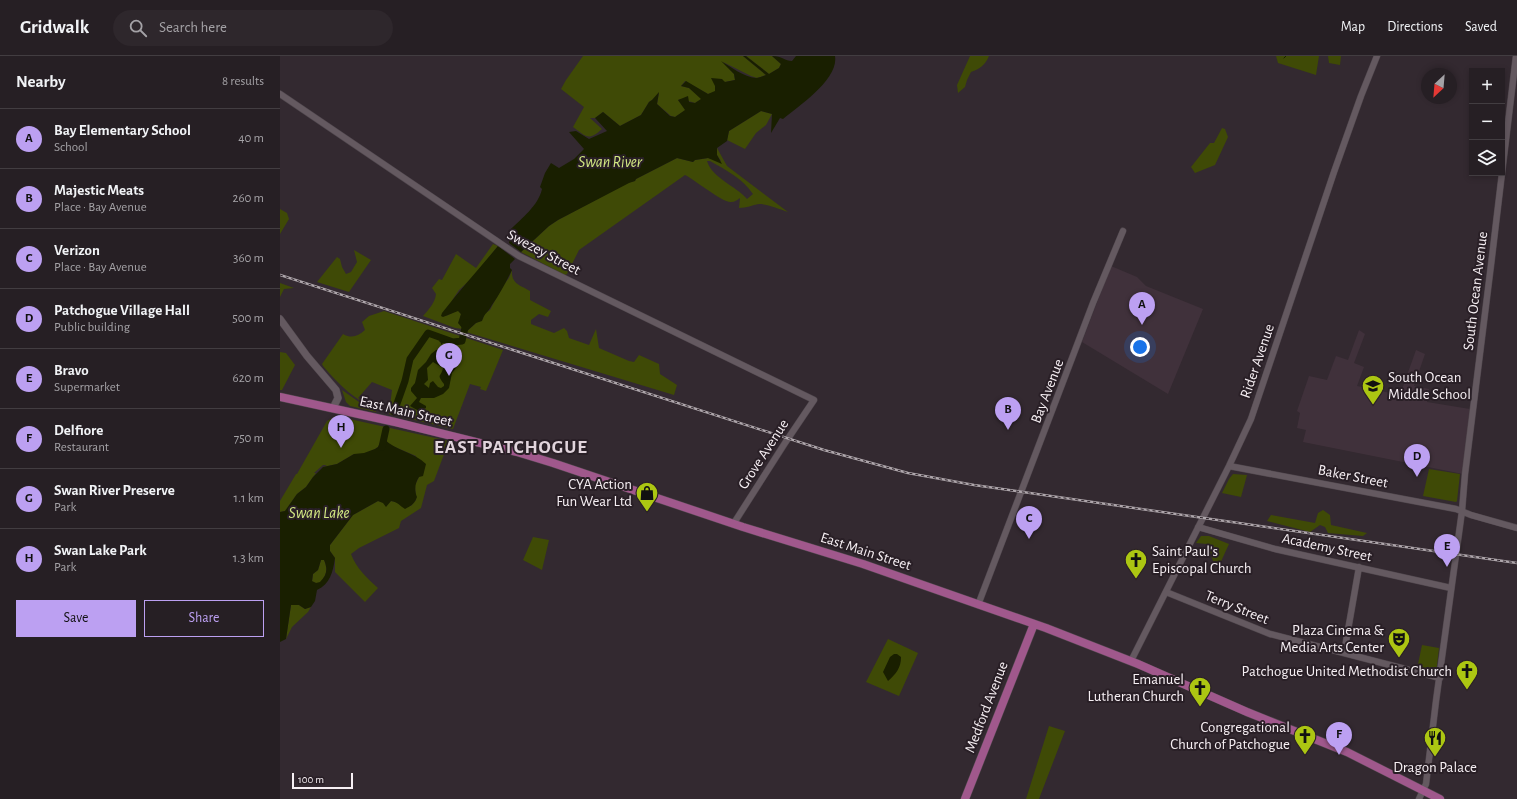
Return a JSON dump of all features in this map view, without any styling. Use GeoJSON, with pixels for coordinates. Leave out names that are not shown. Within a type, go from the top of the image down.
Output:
{"type":"FeatureCollection","features":[{"type":"Feature","properties":{"kind":"main road"},"geometry":{"type":"LineString","coordinates":[[280,319],[307,356],[336,390],[338,398],[333,408]]}},
{"type":"Feature","properties":{"kind":"main road","name":"East Main Street"},"geometry":{"type":"LineString","coordinates":[[280,397],[333,408],[517,452],[863,564],[1034,624],[1131,661],[1283,727],[1342,750],[1440,799]]}},
{"type":"Feature","properties":{"kind":"main road","name":"Medford Avenue"},"geometry":{"type":"LineString","coordinates":[[965,799],[1034,624]]}},
{"type":"Feature","properties":{"kind":"street","name":"Rider Avenue"},"geometry":{"type":"LineString","coordinates":[[1131,661],[1251,419],[1337,164],[1377,56]]}},
{"type":"Feature","properties":{"kind":"street","name":"South Ocean Avenue"},"geometry":{"type":"LineString","coordinates":[[1419,799],[1426,784],[1462,511],[1464,474],[1516,56]]}},
{"type":"Feature","properties":{"kind":"street","name":"Swezey Street"},"geometry":{"type":"LineString","coordinates":[[280,94],[519,256],[814,400]]}},
{"type":"Feature","properties":{"kind":"street","name":"Bay Avenue"},"geometry":{"type":"LineString","coordinates":[[978,605],[1093,303],[1123,231]]}},
{"type":"Feature","properties":{"kind":"street","name":"Grove Avenue"},"geometry":{"type":"LineString","coordinates":[[734,523],[814,400]]}},
{"type":"Feature","properties":{"kind":"street","name":"Baker Street"},"geometry":{"type":"LineString","coordinates":[[1229,466],[1430,503],[1517,528]]}},
{"type":"Feature","properties":{"kind":"street","name":"Academy Street"},"geometry":{"type":"LineString","coordinates":[[1198,527],[1276,549],[1451,588]]}},
{"type":"Feature","properties":{"kind":"street"},"geometry":{"type":"LineString","coordinates":[[1344,653],[1359,567]]}},
{"type":"Feature","properties":{"kind":"street","name":"Terry Street"},"geometry":{"type":"LineString","coordinates":[[1166,592],[1270,634],[1440,678]]}},
{"type":"Feature","properties":{"kind":"shaded area"},"geometry":{"type":"Polygon","coordinates":[[[1111,266],[1137,277],[1146,286],[1203,309],[1168,394],[1082,342],[1111,266]]]}},
{"type":"Feature","properties":{"kind":"shaded area","name":"South Ocean Middle School"},"geometry":{"type":"Polygon","coordinates":[[[1359,330],[1365,334],[1354,363],[1364,367],[1357,386],[1400,395],[1416,350],[1425,354],[1414,386],[1429,389],[1427,402],[1470,409],[1463,474],[1303,442],[1306,430],[1297,428],[1300,413],[1297,411],[1309,376],[1327,380],[1336,356],[1348,360],[1359,330]]]}},
{"type":"Feature","properties":{"kind":"green space"},"geometry":{"type":"Polygon","coordinates":[[[583,56],[743,56],[766,75],[757,78],[723,62],[734,74],[735,80],[725,82],[712,79],[716,86],[715,92],[708,94],[685,81],[681,86],[689,88],[702,99],[695,103],[682,99],[678,100],[686,110],[675,117],[671,116],[657,104],[659,93],[649,102],[641,115],[620,126],[603,112],[595,118],[590,118],[602,129],[593,135],[587,136],[573,127],[584,107],[561,89],[583,56]]]}},
{"type":"Feature","properties":{"kind":"green space"},"geometry":{"type":"Polygon","coordinates":[[[746,56],[772,56],[781,64],[779,68],[769,74],[746,56]]]}},
{"type":"Feature","properties":{"kind":"green space"},"geometry":{"type":"Polygon","coordinates":[[[970,56],[989,56],[982,66],[971,72],[965,87],[958,93],[957,85],[970,56]]]}},
{"type":"Feature","properties":{"kind":"green space"},"geometry":{"type":"Polygon","coordinates":[[[1276,56],[1319,56],[1316,75],[1278,63],[1276,56]]]}},
{"type":"Feature","properties":{"kind":"green space"},"geometry":{"type":"Polygon","coordinates":[[[1328,56],[1341,56],[1340,65],[1329,63],[1328,56]]]}},
{"type":"Feature","properties":{"kind":"green space"},"geometry":{"type":"Polygon","coordinates":[[[761,111],[772,114],[766,125],[756,133],[745,149],[727,140],[729,131],[761,111]]]}},
{"type":"Feature","properties":{"kind":"green space"},"geometry":{"type":"Polygon","coordinates":[[[1222,128],[1225,129],[1228,137],[1215,165],[1195,173],[1191,167],[1210,143],[1214,143],[1222,128]]]}},
{"type":"Feature","properties":{"kind":"green space"},"geometry":{"type":"Polygon","coordinates":[[[717,148],[727,166],[788,212],[762,204],[739,208],[740,198],[734,202],[722,199],[685,175],[579,250],[567,274],[565,275],[521,252],[549,226],[558,220],[677,158],[693,162],[695,160],[708,158],[721,161],[717,155],[717,148]],[[707,161],[714,172],[747,199],[753,194],[739,179],[710,161],[707,161]]]}},
{"type":"Feature","properties":{"kind":"green space"},"geometry":{"type":"Polygon","coordinates":[[[280,209],[287,213],[289,219],[280,234],[280,209]]]}},
{"type":"Feature","properties":{"kind":"green space"},"geometry":{"type":"Polygon","coordinates":[[[493,244],[498,246],[472,278],[459,290],[453,299],[446,316],[458,310],[461,314],[460,319],[463,329],[455,328],[423,316],[431,306],[436,294],[432,288],[439,279],[442,280],[456,254],[476,268],[493,244]]]}},
{"type":"Feature","properties":{"kind":"green space"},"geometry":{"type":"Polygon","coordinates":[[[354,250],[371,260],[349,292],[317,282],[337,257],[340,259],[346,274],[351,272],[357,262],[354,250]]]}},
{"type":"Feature","properties":{"kind":"green space"},"geometry":{"type":"Polygon","coordinates":[[[512,270],[513,278],[517,284],[530,291],[530,300],[551,311],[548,317],[539,314],[531,320],[531,324],[554,333],[564,328],[567,331],[569,338],[589,345],[596,329],[599,348],[629,361],[634,362],[639,355],[659,364],[660,374],[677,385],[674,395],[466,332],[483,319],[484,314],[490,310],[502,287],[509,278],[512,270]]]}},
{"type":"Feature","properties":{"kind":"green space"},"geometry":{"type":"Polygon","coordinates":[[[280,283],[294,288],[284,289],[280,297],[280,283]]]}},
{"type":"Feature","properties":{"kind":"green space"},"geometry":{"type":"Polygon","coordinates":[[[384,311],[503,350],[486,391],[480,389],[481,387],[470,384],[453,429],[389,414],[392,390],[372,382],[358,398],[374,406],[377,410],[361,401],[348,391],[335,380],[323,366],[322,364],[343,334],[352,337],[360,334],[365,330],[362,322],[369,316],[384,311]]]}},
{"type":"Feature","properties":{"kind":"green space"},"geometry":{"type":"Polygon","coordinates":[[[280,352],[286,353],[295,365],[282,390],[280,390],[280,352]]]}},
{"type":"Feature","properties":{"kind":"green space"},"geometry":{"type":"Polygon","coordinates":[[[342,390],[376,412],[350,406],[346,402],[342,390]]]}},
{"type":"Feature","properties":{"kind":"green space"},"geometry":{"type":"Polygon","coordinates":[[[336,416],[449,441],[434,481],[427,485],[421,508],[401,521],[399,528],[359,548],[351,554],[366,577],[378,588],[365,602],[335,572],[335,558],[330,551],[330,545],[353,515],[378,501],[388,504],[391,501],[411,506],[416,500],[415,485],[419,477],[416,456],[390,445],[385,439],[382,439],[378,447],[364,454],[354,454],[337,464],[323,467],[327,465],[323,465],[314,473],[316,473],[306,487],[297,494],[285,511],[280,512],[280,501],[327,421],[336,416]]]}},
{"type":"Feature","properties":{"kind":"green space"},"geometry":{"type":"Polygon","coordinates":[[[1429,469],[1460,474],[1456,502],[1423,496],[1429,469]]]}},
{"type":"Feature","properties":{"kind":"green space"},"geometry":{"type":"Polygon","coordinates":[[[1233,474],[1247,475],[1241,497],[1222,493],[1233,474]]]}},
{"type":"Feature","properties":{"kind":"green space"},"geometry":{"type":"Polygon","coordinates":[[[1323,510],[1330,515],[1331,525],[1367,533],[1363,536],[1328,533],[1325,527],[1320,525],[1310,532],[1267,521],[1271,515],[1315,523],[1318,513],[1323,510]]]}},
{"type":"Feature","properties":{"kind":"green space"},"geometry":{"type":"Polygon","coordinates":[[[1201,536],[1209,536],[1229,544],[1218,568],[1213,561],[1207,544],[1196,543],[1201,536]]]}},
{"type":"Feature","properties":{"kind":"green space"},"geometry":{"type":"Polygon","coordinates":[[[533,537],[549,540],[542,570],[523,560],[533,537]]]}},
{"type":"Feature","properties":{"kind":"green space"},"geometry":{"type":"Polygon","coordinates":[[[321,560],[324,560],[325,563],[325,575],[320,583],[312,582],[313,574],[318,570],[321,560]]]}},
{"type":"Feature","properties":{"kind":"green space"},"geometry":{"type":"Polygon","coordinates":[[[291,605],[299,605],[305,609],[311,607],[308,612],[292,627],[286,639],[291,605]]]}},
{"type":"Feature","properties":{"kind":"green space"},"geometry":{"type":"Polygon","coordinates":[[[888,639],[918,653],[899,696],[866,682],[888,639]]]}},
{"type":"Feature","properties":{"kind":"green space"},"geometry":{"type":"Polygon","coordinates":[[[1422,645],[1439,648],[1436,674],[1417,669],[1422,645]]]}},
{"type":"Feature","properties":{"kind":"green space"},"geometry":{"type":"Polygon","coordinates":[[[1049,726],[1065,731],[1039,799],[1026,799],[1049,726]]]}},
{"type":"Feature","properties":{"kind":"water","name":"Swan River"},"geometry":{"type":"Polygon","coordinates":[[[743,56],[746,56],[769,74],[779,68],[781,64],[772,56],[792,61],[796,56],[835,56],[835,65],[825,83],[783,119],[780,118],[771,133],[772,114],[761,111],[729,131],[727,141],[717,148],[717,155],[722,164],[708,158],[695,160],[693,162],[677,158],[558,220],[549,226],[521,252],[509,243],[510,230],[537,201],[542,189],[540,187],[545,173],[551,163],[559,168],[574,159],[584,149],[569,132],[576,131],[589,139],[607,131],[595,118],[603,112],[620,126],[641,115],[649,102],[659,92],[657,104],[670,116],[675,117],[685,110],[678,100],[688,96],[689,102],[695,103],[701,99],[689,88],[681,86],[686,81],[708,94],[715,91],[715,86],[711,78],[722,79],[725,82],[735,80],[734,74],[721,61],[747,76],[757,78],[766,75],[743,56]]]}},
{"type":"Feature","properties":{"kind":"water"},"geometry":{"type":"Polygon","coordinates":[[[498,246],[515,259],[510,264],[510,268],[512,270],[482,321],[476,323],[466,332],[463,332],[463,329],[458,323],[461,314],[458,311],[443,317],[441,316],[442,313],[498,246]]]}},
{"type":"Feature","properties":{"kind":"water"},"geometry":{"type":"Polygon","coordinates":[[[444,338],[455,344],[453,346],[443,343],[441,345],[439,341],[444,338]]]}},
{"type":"Feature","properties":{"kind":"water"},"geometry":{"type":"Polygon","coordinates":[[[436,350],[447,351],[454,355],[460,363],[452,373],[449,388],[443,394],[434,398],[421,398],[419,402],[426,406],[426,408],[419,411],[410,406],[417,398],[411,391],[411,388],[415,383],[418,370],[436,350]],[[433,362],[427,368],[428,380],[424,384],[429,388],[430,383],[433,381],[438,387],[441,388],[444,386],[440,378],[443,368],[433,362]]]}},
{"type":"Feature","properties":{"kind":"water","name":"Swan Lake"},"geometry":{"type":"Polygon","coordinates":[[[384,439],[426,464],[423,476],[419,477],[416,484],[416,499],[409,507],[405,509],[397,503],[391,501],[386,507],[383,503],[378,501],[353,515],[330,545],[330,551],[335,558],[332,573],[328,581],[317,590],[315,601],[311,607],[305,609],[299,605],[291,605],[286,639],[280,642],[280,512],[285,511],[297,494],[306,487],[323,467],[337,464],[354,454],[364,453],[375,449],[384,439]],[[321,560],[318,570],[313,574],[312,581],[316,583],[320,582],[324,577],[326,566],[324,560],[321,560]]]}},
{"type":"Feature","properties":{"kind":"water"},"geometry":{"type":"Polygon","coordinates":[[[894,654],[901,657],[900,664],[896,673],[888,681],[883,672],[890,657],[894,654]]]}},
{"type":"Feature","properties":{"kind":"waterway","name":"Swan River"},"geometry":{"type":"LineString","coordinates":[[394,412],[405,381],[410,359],[428,333],[453,342],[462,341],[466,323]]}},
{"type":"Feature","properties":{"kind":"waterway","name":"Swan River"},"geometry":{"type":"LineString","coordinates":[[382,447],[386,429]]}},
{"type":"Feature","properties":{"kind":"railway"},"geometry":{"type":"LineString","coordinates":[[280,275],[824,450],[908,473],[974,485],[1517,563]]}},
{"type":"Feature","properties":{"kind":"place","name":"Bay Elementary School"},"geometry":{"type":"Point","coordinates":[1142,325]}},
{"type":"Feature","properties":{"kind":"place","name":"Swan River Preserve"},"geometry":{"type":"Point","coordinates":[449,376]}},
{"type":"Feature","properties":{"kind":"place","name":"South Ocean Middle School"},"geometry":{"type":"Point","coordinates":[1373,406]}},
{"type":"Feature","properties":{"kind":"place","name":"Majestic Meats"},"geometry":{"type":"Point","coordinates":[1008,430]}},
{"type":"Feature","properties":{"kind":"place","name":"Swan Lake Park"},"geometry":{"type":"Point","coordinates":[341,448]}},
{"type":"Feature","properties":{"kind":"place","name":"Patchogue Village Hall"},"geometry":{"type":"Point","coordinates":[1417,477]}},
{"type":"Feature","properties":{"kind":"place","name":"CYA Action Fun Wear Ltd"},"geometry":{"type":"Point","coordinates":[647,512]}},
{"type":"Feature","properties":{"kind":"place","name":"Verizon"},"geometry":{"type":"Point","coordinates":[1029,539]}},
{"type":"Feature","properties":{"kind":"place","name":"Bravo"},"geometry":{"type":"Point","coordinates":[1447,567]}},
{"type":"Feature","properties":{"kind":"place","name":"Saint Paul's Episcopal Church"},"geometry":{"type":"Point","coordinates":[1136,580]}},
{"type":"Feature","properties":{"kind":"place","name":"Plaza Cinema & Media Arts Center"},"geometry":{"type":"Point","coordinates":[1399,658]}},
{"type":"Feature","properties":{"kind":"place","name":"Patchogue United Methodist Church"},"geometry":{"type":"Point","coordinates":[1467,690]}},
{"type":"Feature","properties":{"kind":"place","name":"Emanuel Lutheran Church"},"geometry":{"type":"Point","coordinates":[1200,708]}},
{"type":"Feature","properties":{"kind":"place","name":"Delfiore"},"geometry":{"type":"Point","coordinates":[1339,755]}},
{"type":"Feature","properties":{"kind":"place","name":"Congregational Church of Patchogue"},"geometry":{"type":"Point","coordinates":[1305,756]}},
{"type":"Feature","properties":{"kind":"place","name":"Dragon Palace"},"geometry":{"type":"Point","coordinates":[1435,758]}},
{"type":"Feature","properties":{"kind":"district","name":"EAST PATCHOGUE"},"geometry":{"type":"Point","coordinates":[511,446]}}]}
